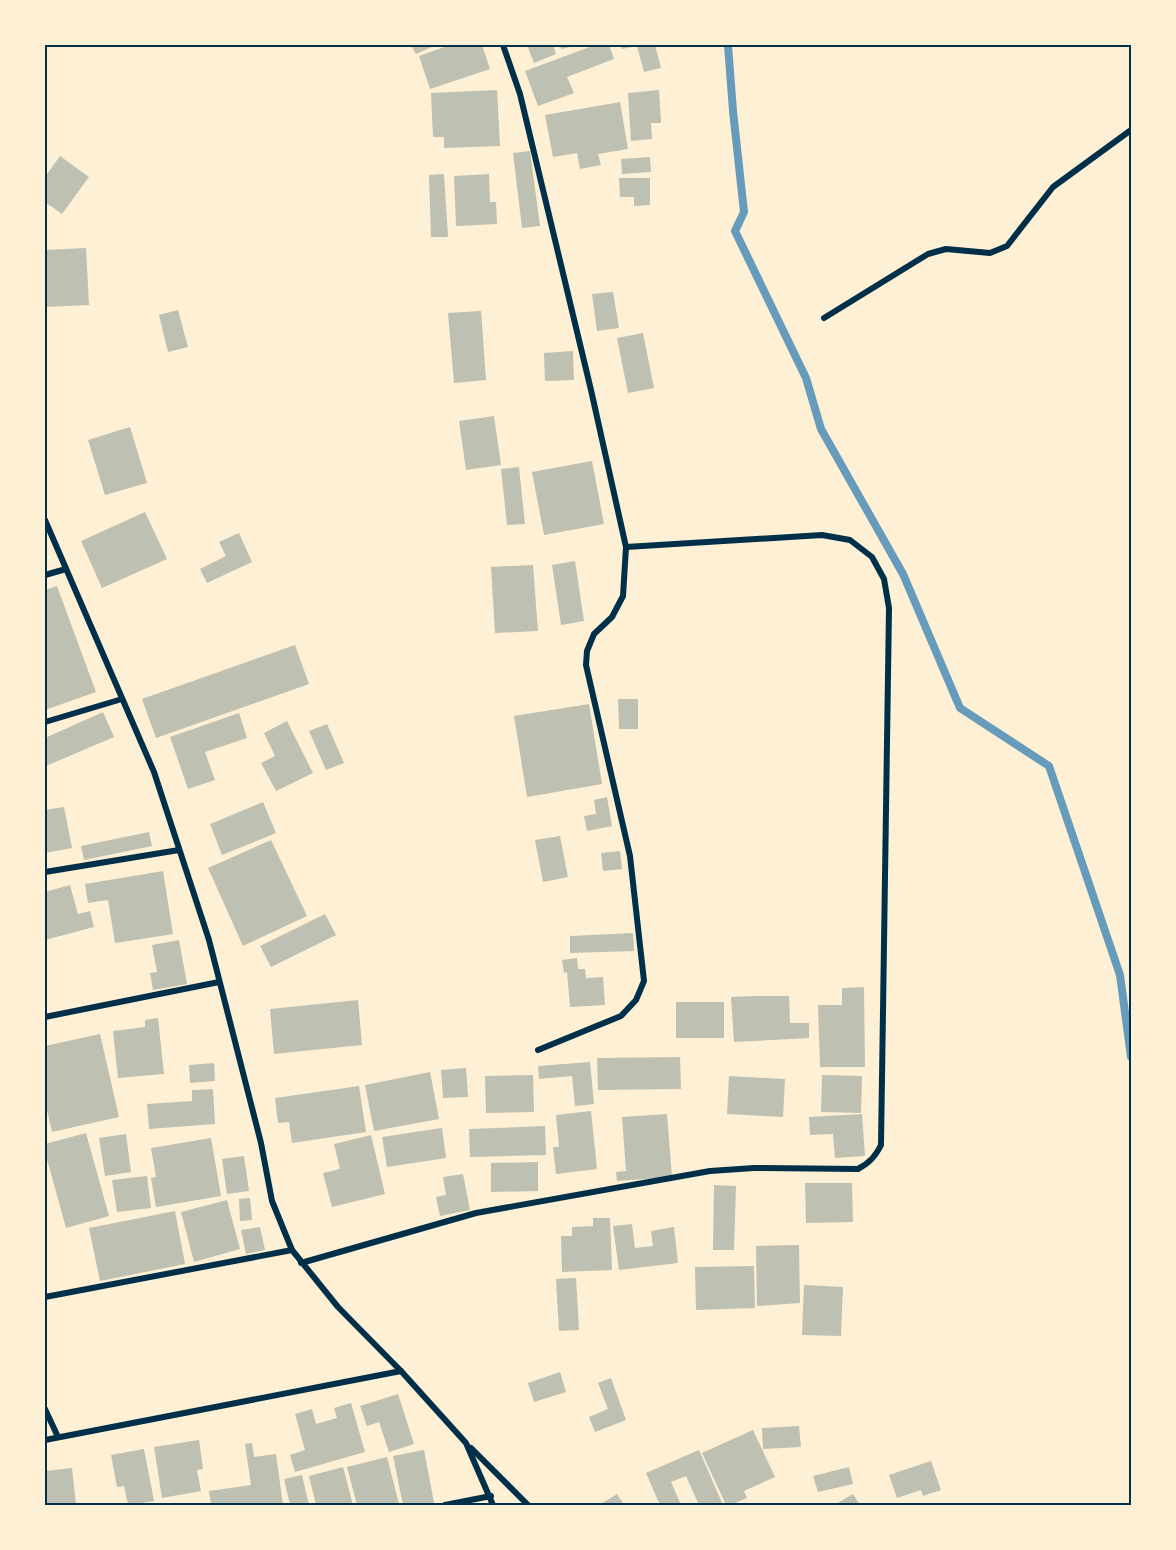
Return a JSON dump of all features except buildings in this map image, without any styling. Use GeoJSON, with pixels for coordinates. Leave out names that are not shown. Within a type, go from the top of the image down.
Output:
{"type":"FeatureCollection","features":[{"type":"Feature","properties":{"kind":"street"},"geometry":{"type":"LineString","coordinates":[[503,45],[520,94],[626,547],[623,596],[612,617],[594,634],[587,651],[586,665],[630,856],[644,981],[636,1000],[621,1016],[538,1050]]}},
{"type":"Feature","properties":{"kind":"street"},"geometry":{"type":"LineString","coordinates":[[824,318],[937,251],[946,249],[990,254],[1007,246],[1053,187],[1131,130]]}},
{"type":"Feature","properties":{"kind":"street"},"geometry":{"type":"LineString","coordinates":[[45,520],[154,772],[209,940],[261,1143],[272,1201],[292,1250],[338,1307],[401,1371],[466,1443],[528,1505]]}},
{"type":"Feature","properties":{"kind":"street"},"geometry":{"type":"LineString","coordinates":[[301,1263],[476,1213],[710,1171],[787,1168],[858,1169],[869,1163],[877,1154],[882,1135],[889,608],[884,579],[872,557],[850,540],[822,535],[626,547]]}},
{"type":"Feature","properties":{"kind":"street"},"geometry":{"type":"LineString","coordinates":[[45,575],[66,568]]}},
{"type":"Feature","properties":{"kind":"street"},"geometry":{"type":"LineString","coordinates":[[45,722],[122,699]]}},
{"type":"Feature","properties":{"kind":"street"},"geometry":{"type":"LineString","coordinates":[[45,872],[179,850]]}},
{"type":"Feature","properties":{"kind":"street"},"geometry":{"type":"LineString","coordinates":[[45,1017],[219,982]]}},
{"type":"Feature","properties":{"kind":"street"},"geometry":{"type":"LineString","coordinates":[[45,1297],[292,1250]]}},
{"type":"Feature","properties":{"kind":"street"},"geometry":{"type":"LineString","coordinates":[[45,1440],[401,1371]]}},
{"type":"Feature","properties":{"kind":"street"},"geometry":{"type":"LineString","coordinates":[[45,1409],[58,1437]]}},
{"type":"Feature","properties":{"kind":"street"},"geometry":{"type":"LineString","coordinates":[[466,1443],[493,1505]]}},
{"type":"Feature","properties":{"kind":"street"},"geometry":{"type":"LineString","coordinates":[[445,1505],[490,1496]]}},
{"type":"Feature","properties":{"kind":"waterway"},"geometry":{"type":"LineString","coordinates":[[728,45],[744,212],[735,231],[806,378],[821,429],[903,574],[960,708],[1049,766],[1120,975],[1131,1057]]}}]}
